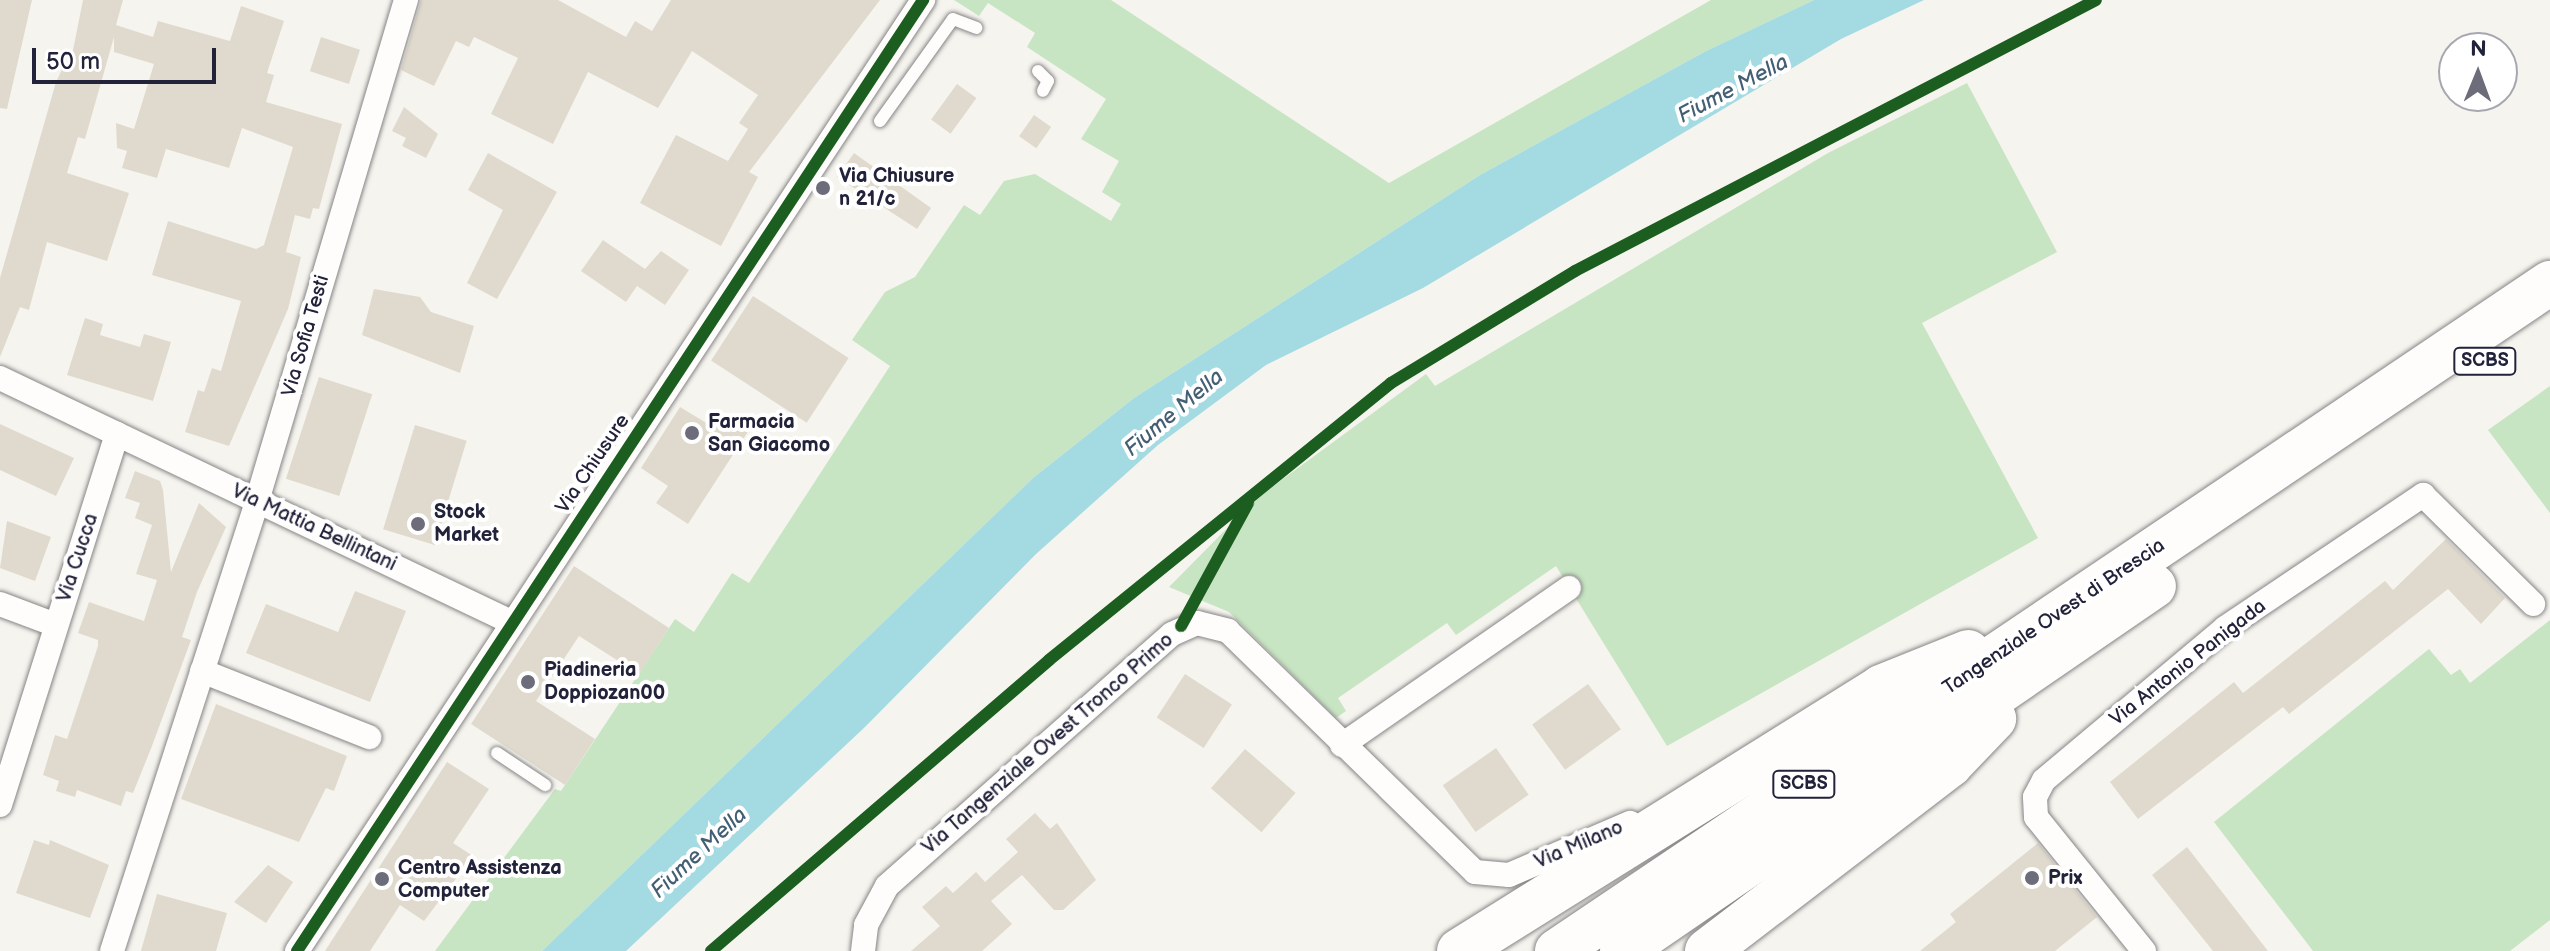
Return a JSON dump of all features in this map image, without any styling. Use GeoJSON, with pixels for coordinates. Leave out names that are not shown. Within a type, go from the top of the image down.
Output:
{"type":"FeatureCollection","features":[{"type":"Feature","properties":{"kind":"highway","name":"Tangenziale Ovest di Brescia"},"geometry":{"type":"LineString","coordinates":[[1622,951],[2057,634],[2550,283]]}},
{"type":"Feature","properties":{"kind":"highway","name":"Tangenziale Ovest di Brescia"},"geometry":{"type":"LineString","coordinates":[[1557,951],[2550,319]]}},
{"type":"Feature","properties":{"kind":"highway"},"geometry":{"type":"LineString","coordinates":[[1459,951],[1881,687],[2057,634]]}},
{"type":"Feature","properties":{"kind":"highway"},"geometry":{"type":"LineString","coordinates":[[1707,951],[1950,765],[2057,634]]}},
{"type":"Feature","properties":{"kind":"street","name":"Via Sofia Testi"},"geometry":{"type":"LineString","coordinates":[[112,951],[257,501],[406,0]]}},
{"type":"Feature","properties":{"kind":"street","name":"Via Chiusure"},"geometry":{"type":"LineString","coordinates":[[297,951],[923,0]]}},
{"type":"Feature","properties":{"kind":"street"},"geometry":{"type":"LineString","coordinates":[[0,378],[117,434]]}},
{"type":"Feature","properties":{"kind":"street","name":"Via Mattia Bellintani"},"geometry":{"type":"LineString","coordinates":[[117,434],[511,622]]}},
{"type":"Feature","properties":{"kind":"street","name":"Via Cucca"},"geometry":{"type":"LineString","coordinates":[[0,805],[117,434]]}},
{"type":"Feature","properties":{"kind":"street","name":"Via Antonio Panigada"},"geometry":{"type":"LineString","coordinates":[[2144,951],[2036,817],[2035,797],[2044,780],[2225,628],[2423,495],[2533,604]]}},
{"type":"Feature","properties":{"kind":"street"},"geometry":{"type":"LineString","coordinates":[[1342,745],[1569,588]]}},
{"type":"Feature","properties":{"kind":"street"},"geometry":{"type":"LineString","coordinates":[[0,604],[56,625]]}},
{"type":"Feature","properties":{"kind":"street","name":"Via Tangenziale Ovest Tronco Primo"},"geometry":{"type":"LineString","coordinates":[[863,951],[866,925],[887,886],[1181,626],[1197,623],[1228,631],[1439,842]]}},
{"type":"Feature","properties":{"kind":"street"},"geometry":{"type":"LineString","coordinates":[[202,671],[369,737]]}},
{"type":"Feature","properties":{"kind":"street","name":"Via Milano"},"geometry":{"type":"LineString","coordinates":[[1439,842],[1475,872],[1509,875],[1724,783]]}},
{"type":"Feature","properties":{"kind":"lane"},"geometry":{"type":"LineString","coordinates":[[880,121],[956,18],[976,28]]}},
{"type":"Feature","properties":{"kind":"lane"},"geometry":{"type":"LineString","coordinates":[[1038,71],[1048,81],[1043,91]]}},
{"type":"Feature","properties":{"kind":"lane"},"geometry":{"type":"LineString","coordinates":[[497,753],[545,785]]}},
{"type":"Feature","properties":{"kind":"green space"},"geometry":{"type":"Polygon","coordinates":[[[954,0],[1111,0],[1389,183],[1711,0],[1814,0],[1706,51],[1480,175],[1134,398],[1033,478],[542,951],[435,951],[555,789],[561,791],[675,619],[694,632],[732,573],[749,583],[890,366],[852,340],[885,292],[915,277],[964,205],[980,215],[1004,181],[1035,174],[1111,221],[1121,204],[1102,192],[1119,161],[1081,139],[1106,99],[1027,47],[1035,33],[988,3],[979,16],[954,0]]]}},
{"type":"Feature","properties":{"kind":"green space"},"geometry":{"type":"Polygon","coordinates":[[[1967,83],[2057,252],[1922,323],[2038,538],[1667,746],[1556,566],[1456,635],[1447,623],[1338,698],[1346,711],[1336,718],[1229,612],[1169,587],[1257,498],[1426,374],[1435,386],[1828,153],[1967,83]]]}},
{"type":"Feature","properties":{"kind":"green space"},"geometry":{"type":"Polygon","coordinates":[[[2550,386],[2550,513],[2488,430],[2550,386]]]}},
{"type":"Feature","properties":{"kind":"green space"},"geometry":{"type":"Polygon","coordinates":[[[2550,620],[2550,920],[2510,951],[2313,951],[2214,822],[2429,649],[2451,675],[2460,669],[2470,683],[2550,620]]]}},
{"type":"Feature","properties":{"kind":"water","name":"Fiume Mella"},"geometry":{"type":"Polygon","coordinates":[[[1814,0],[1924,0],[1841,39],[1423,288],[1266,365],[1158,445],[1036,554],[865,727],[626,951],[542,951],[1033,478],[1134,398],[1480,175],[1706,51],[1814,0]]]}},
{"type":"Feature","properties":{"kind":"building"},"geometry":{"type":"Polygon","coordinates":[[[0,0],[32,0],[7,109],[0,108],[0,0]]]}},
{"type":"Feature","properties":{"kind":"building"},"geometry":{"type":"Polygon","coordinates":[[[83,0],[123,0],[116,25],[153,37],[158,21],[230,41],[241,6],[284,21],[267,73],[274,75],[266,102],[342,124],[319,209],[313,208],[310,219],[295,215],[286,252],[301,257],[288,309],[229,446],[185,432],[198,390],[204,392],[212,368],[221,371],[241,301],[152,275],[168,221],[256,249],[264,245],[293,147],[242,128],[229,168],[166,149],[157,178],[122,168],[127,151],[117,148],[116,123],[134,129],[154,64],[114,52],[114,37],[85,139],[78,137],[67,173],[129,193],[107,261],[47,242],[29,310],[20,307],[0,357],[0,278],[56,82],[65,63],[70,65],[83,0]]]}},
{"type":"Feature","properties":{"kind":"building"},"geometry":{"type":"Polygon","coordinates":[[[421,0],[558,0],[626,37],[635,21],[652,31],[671,0],[880,0],[749,172],[758,177],[721,246],[640,203],[676,135],[728,161],[748,129],[739,123],[758,95],[692,51],[658,108],[588,72],[553,144],[491,114],[518,58],[474,37],[469,47],[456,41],[434,86],[401,70],[421,0]]]}},
{"type":"Feature","properties":{"kind":"building"},"geometry":{"type":"Polygon","coordinates":[[[321,37],[360,50],[349,84],[310,71],[321,37]]]}},
{"type":"Feature","properties":{"kind":"building"},"geometry":{"type":"Polygon","coordinates":[[[957,84],[976,98],[951,134],[931,120],[957,84]]]}},
{"type":"Feature","properties":{"kind":"building"},"geometry":{"type":"Polygon","coordinates":[[[404,107],[438,134],[426,158],[402,146],[406,138],[392,131],[404,107]]]}},
{"type":"Feature","properties":{"kind":"building"},"geometry":{"type":"Polygon","coordinates":[[[1034,115],[1051,127],[1036,148],[1019,136],[1034,115]]]}},
{"type":"Feature","properties":{"kind":"building"},"geometry":{"type":"Polygon","coordinates":[[[488,153],[557,192],[497,299],[467,283],[503,210],[468,190],[488,153]]]}},
{"type":"Feature","properties":{"kind":"building"},"geometry":{"type":"Polygon","coordinates":[[[854,153],[931,208],[917,229],[837,177],[854,153]]]}},
{"type":"Feature","properties":{"kind":"building"},"geometry":{"type":"Polygon","coordinates":[[[603,240],[645,269],[661,251],[689,270],[665,305],[637,286],[626,302],[581,271],[603,240]]]}},
{"type":"Feature","properties":{"kind":"building"},"geometry":{"type":"Polygon","coordinates":[[[374,289],[420,297],[431,312],[474,326],[460,373],[362,335],[374,289]]]}},
{"type":"Feature","properties":{"kind":"building"},"geometry":{"type":"Polygon","coordinates":[[[753,296],[849,358],[807,423],[711,361],[753,296]]]}},
{"type":"Feature","properties":{"kind":"building"},"geometry":{"type":"Polygon","coordinates":[[[85,318],[103,324],[100,335],[140,347],[144,334],[171,342],[153,401],[67,375],[85,318]]]}},
{"type":"Feature","properties":{"kind":"building"},"geometry":{"type":"Polygon","coordinates":[[[319,377],[372,394],[339,496],[286,479],[319,377]]]}},
{"type":"Feature","properties":{"kind":"building"},"geometry":{"type":"Polygon","coordinates":[[[680,407],[708,424],[718,410],[749,430],[688,524],[656,503],[668,486],[641,468],[680,407]]]}},
{"type":"Feature","properties":{"kind":"building"},"geometry":{"type":"Polygon","coordinates":[[[0,424],[74,458],[56,496],[0,470],[0,424]]]}},
{"type":"Feature","properties":{"kind":"building"},"geometry":{"type":"Polygon","coordinates":[[[415,425],[467,441],[435,545],[383,529],[415,425]]]}},
{"type":"Feature","properties":{"kind":"building"},"geometry":{"type":"Polygon","coordinates":[[[135,471],[160,481],[171,572],[199,503],[226,527],[197,592],[182,637],[191,640],[152,746],[133,793],[126,791],[121,806],[77,790],[75,797],[56,791],[59,781],[43,775],[55,735],[67,739],[98,646],[98,640],[78,633],[89,602],[144,621],[157,580],[136,574],[152,525],[135,518],[140,503],[125,498],[135,471]]]}},
{"type":"Feature","properties":{"kind":"building"},"geometry":{"type":"Polygon","coordinates":[[[7,521],[51,537],[35,581],[0,568],[7,521]]]}},
{"type":"Feature","properties":{"kind":"building"},"geometry":{"type":"Polygon","coordinates":[[[2446,539],[2505,598],[2481,624],[2448,589],[2289,714],[2283,707],[2138,819],[2110,782],[2234,682],[2243,693],[2385,581],[2393,590],[2446,539]]]}},
{"type":"Feature","properties":{"kind":"building"},"geometry":{"type":"Polygon","coordinates":[[[574,566],[669,628],[639,674],[579,636],[536,701],[595,739],[565,785],[471,724],[574,566]]]}},
{"type":"Feature","properties":{"kind":"building"},"geometry":{"type":"Polygon","coordinates":[[[355,591],[406,611],[370,702],[246,653],[266,604],[338,632],[355,591]]]}},
{"type":"Feature","properties":{"kind":"building"},"geometry":{"type":"Polygon","coordinates":[[[1185,674],[1232,704],[1204,748],[1157,718],[1185,674]]]}},
{"type":"Feature","properties":{"kind":"building"},"geometry":{"type":"Polygon","coordinates":[[[1588,684],[1621,729],[1565,770],[1532,725],[1588,684]]]}},
{"type":"Feature","properties":{"kind":"building"},"geometry":{"type":"Polygon","coordinates":[[[216,704],[347,756],[334,791],[326,788],[299,842],[181,799],[216,704]]]}},
{"type":"Feature","properties":{"kind":"building"},"geometry":{"type":"Polygon","coordinates":[[[1496,748],[1529,795],[1475,832],[1443,785],[1496,748]]]}},
{"type":"Feature","properties":{"kind":"building"},"geometry":{"type":"Polygon","coordinates":[[[1245,749],[1296,793],[1261,832],[1211,788],[1245,749]]]}},
{"type":"Feature","properties":{"kind":"building"},"geometry":{"type":"Polygon","coordinates":[[[447,762],[489,789],[453,843],[473,856],[424,921],[400,905],[370,951],[325,951],[447,762]]]}},
{"type":"Feature","properties":{"kind":"building"},"geometry":{"type":"Polygon","coordinates":[[[1035,813],[1050,829],[1057,823],[1096,880],[1063,910],[1054,910],[1022,875],[991,901],[1012,924],[982,951],[911,951],[940,926],[922,907],[946,886],[953,893],[976,872],[985,882],[1018,852],[1006,839],[1035,813]]]}},
{"type":"Feature","properties":{"kind":"building"},"geometry":{"type":"Polygon","coordinates":[[[34,840],[49,845],[50,840],[109,865],[90,918],[16,893],[34,840]]]}},
{"type":"Feature","properties":{"kind":"building","name":"Prix"},"geometry":{"type":"Polygon","coordinates":[[[2038,843],[2097,917],[2055,951],[1920,951],[1956,922],[1950,914],[2038,843]]]}},
{"type":"Feature","properties":{"kind":"building"},"geometry":{"type":"Polygon","coordinates":[[[2187,847],[2268,951],[2213,951],[2152,875],[2187,847]]]}},
{"type":"Feature","properties":{"kind":"building"},"geometry":{"type":"Polygon","coordinates":[[[268,865],[293,882],[266,923],[234,902],[268,865]]]}},
{"type":"Feature","properties":{"kind":"building"},"geometry":{"type":"Polygon","coordinates":[[[157,894],[227,913],[216,951],[141,951],[157,894]]]}},
{"type":"Feature","properties":{"kind":"cycle path"},"geometry":{"type":"LineString","coordinates":[[297,951],[923,0]]}},
{"type":"Feature","properties":{"kind":"cycle path"},"geometry":{"type":"LineString","coordinates":[[711,951],[1049,660],[1391,383],[1575,271],[2096,0]]}},
{"type":"Feature","properties":{"kind":"cycle path"},"geometry":{"type":"LineString","coordinates":[[1181,626],[1248,503]]}},
{"type":"Feature","properties":{"kind":"place","name":"Via Chiusure n 21/c"},"geometry":{"type":"Point","coordinates":[823,188]}},
{"type":"Feature","properties":{"kind":"place","name":"Farmacia San Giacomo"},"geometry":{"type":"Point","coordinates":[692,433]}},
{"type":"Feature","properties":{"kind":"place","name":"Stock Market"},"geometry":{"type":"Point","coordinates":[418,524]}},
{"type":"Feature","properties":{"kind":"place","name":"Piadineria Doppiozan00"},"geometry":{"type":"Point","coordinates":[528,682]}},
{"type":"Feature","properties":{"kind":"place","name":"Prix"},"geometry":{"type":"Point","coordinates":[2032,878]}},
{"type":"Feature","properties":{"kind":"place","name":"Centro Assistenza Computer"},"geometry":{"type":"Point","coordinates":[382,879]}}]}
